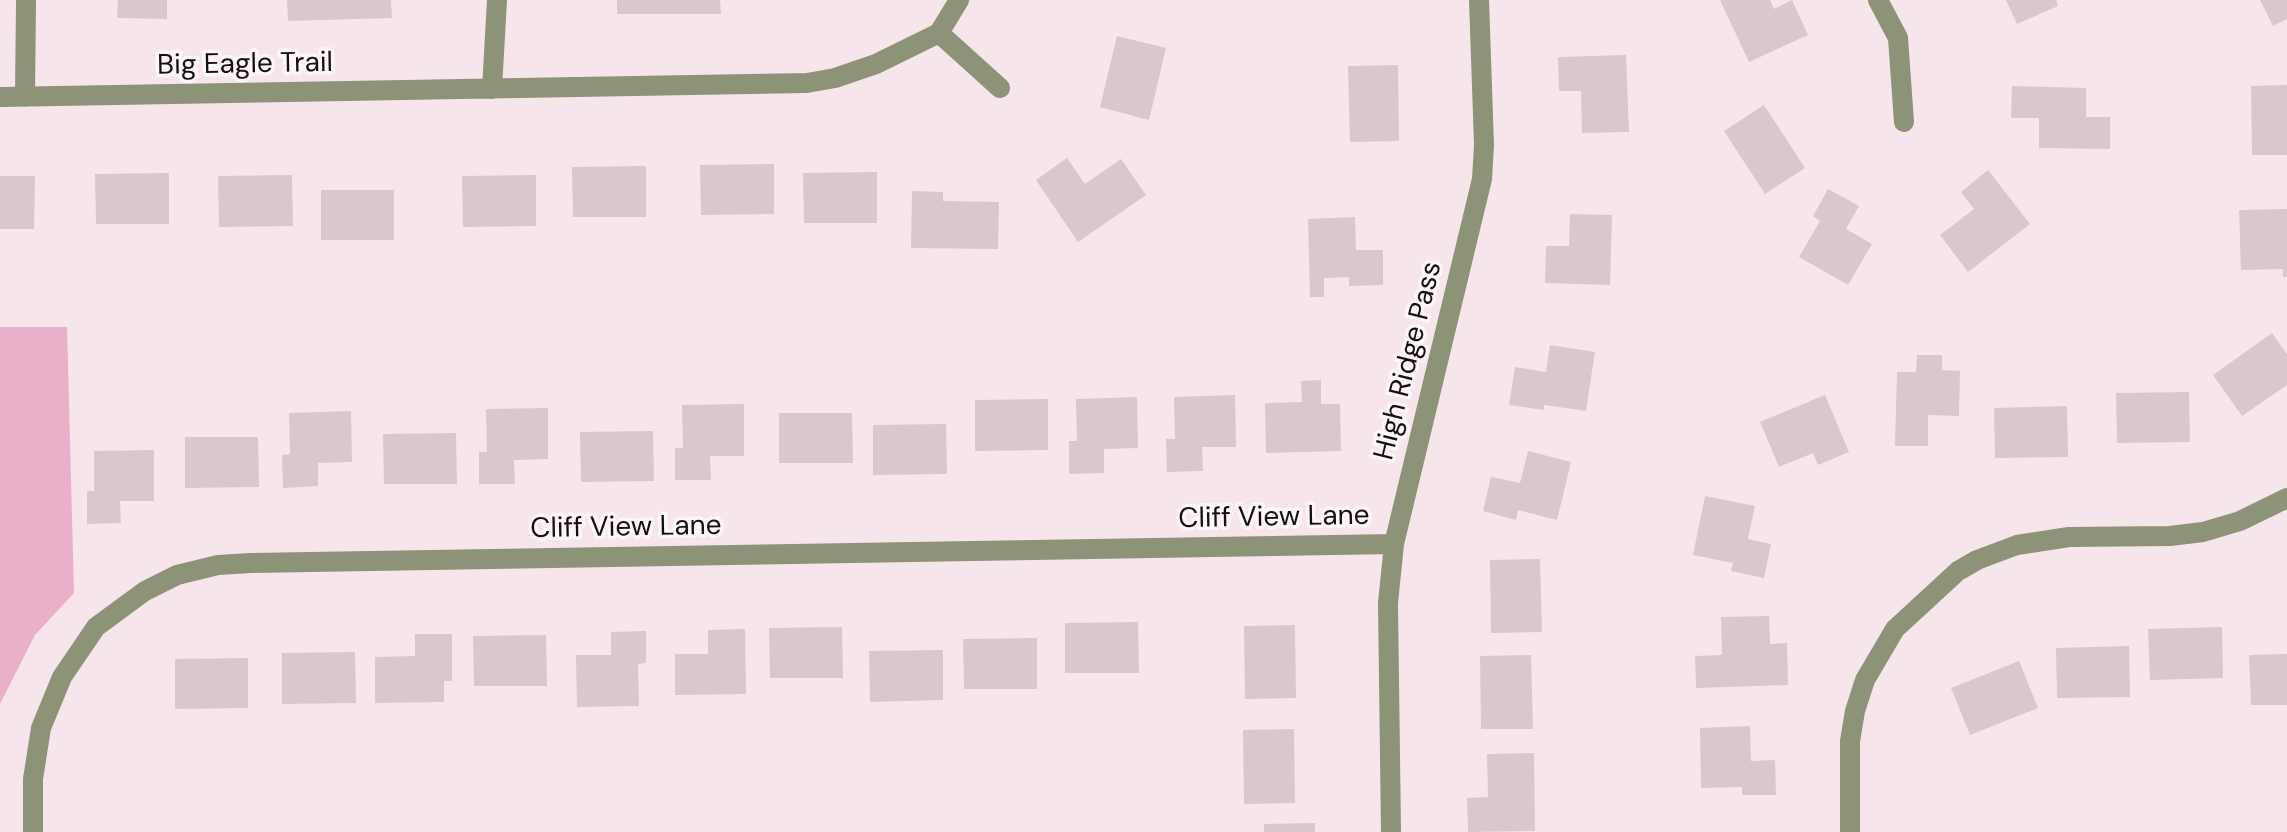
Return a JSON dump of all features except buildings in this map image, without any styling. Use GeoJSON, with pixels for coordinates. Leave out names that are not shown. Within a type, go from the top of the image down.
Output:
{"type":"FeatureCollection","features":[{"type":"Feature","properties":{"kind":"street"},"geometry":{"type":"LineString","coordinates":[[25,97],[26,0]]}},
{"type":"Feature","properties":{"kind":"street"},"geometry":{"type":"LineString","coordinates":[[492,89],[497,0]]}},
{"type":"Feature","properties":{"kind":"street"},"geometry":{"type":"LineString","coordinates":[[959,0],[939,33],[1000,88]]}},
{"type":"Feature","properties":{"kind":"street","name":"High Ridge Pass"},"geometry":{"type":"LineString","coordinates":[[1391,832],[1388,603],[1394,544],[1482,179],[1484,145],[1479,0]]}},
{"type":"Feature","properties":{"kind":"street"},"geometry":{"type":"LineString","coordinates":[[1878,0],[1898,38],[1904,122]]}},
{"type":"Feature","properties":{"kind":"street","name":"Big Eagle Trail"},"geometry":{"type":"LineString","coordinates":[[0,97],[807,83],[835,78],[876,64],[939,33]]}},
{"type":"Feature","properties":{"kind":"street"},"geometry":{"type":"LineString","coordinates":[[1850,832],[1850,741],[1865,680],[1895,629],[1958,571],[1977,560],[2017,545],[2069,537],[2170,536],[2203,532],[2240,521],[2287,498]]}},
{"type":"Feature","properties":{"kind":"street","name":"Cliff View Lane"},"geometry":{"type":"LineString","coordinates":[[33,832],[33,779],[41,728],[62,677],[96,627],[145,591],[177,575],[218,565],[1394,544]]}},
{"type":"Feature","properties":{"kind":"shaded area"},"geometry":{"type":"Polygon","coordinates":[[[0,327],[67,327],[74,593],[35,635],[0,704],[0,327]]]}}]}
